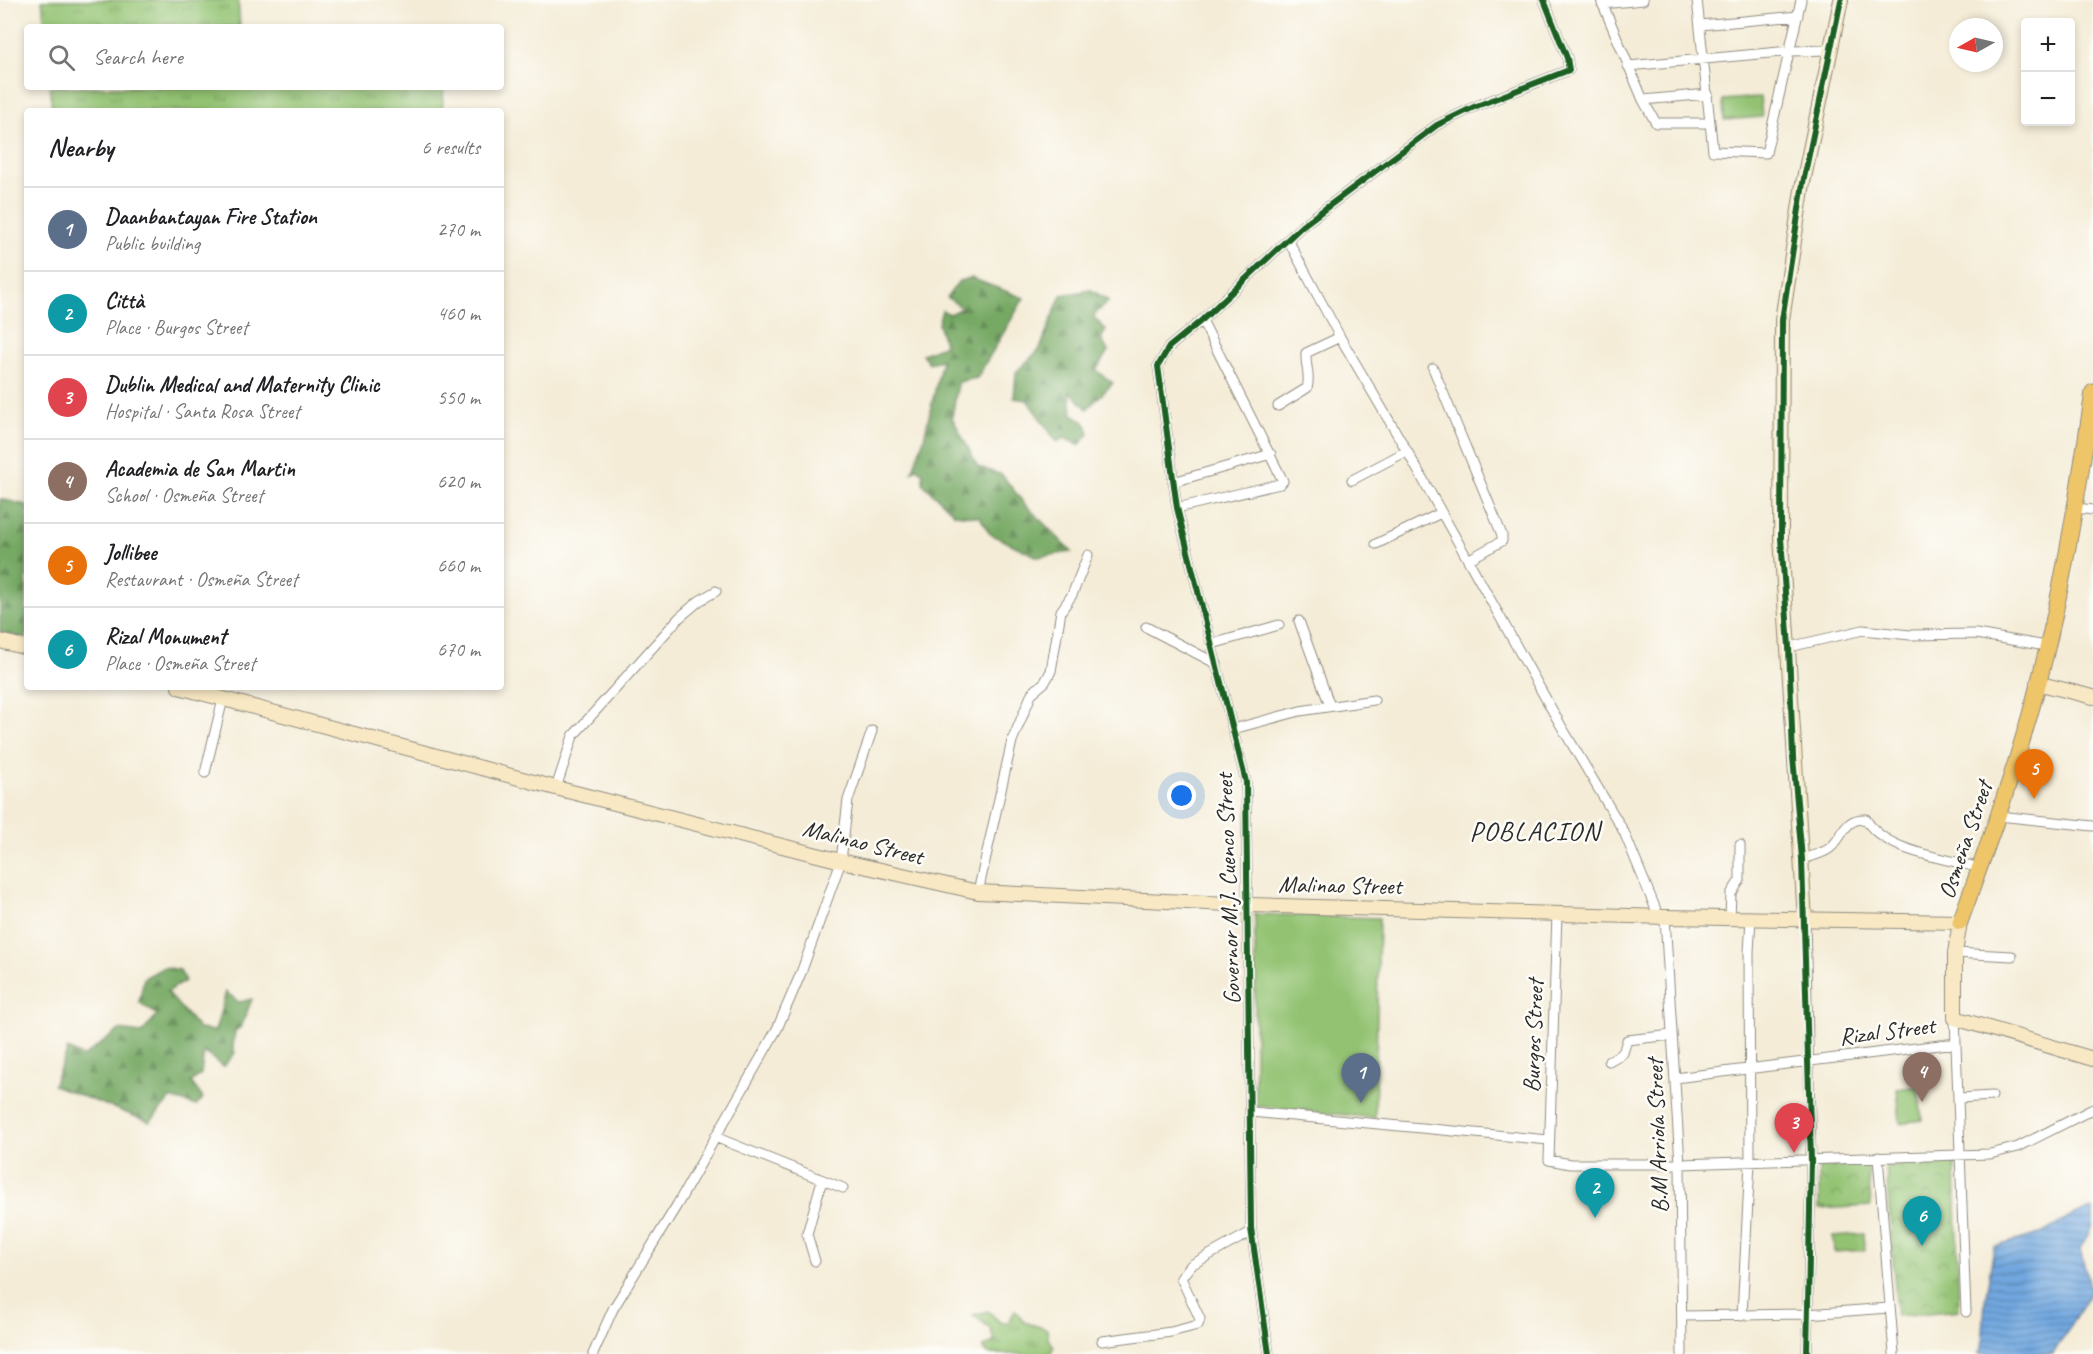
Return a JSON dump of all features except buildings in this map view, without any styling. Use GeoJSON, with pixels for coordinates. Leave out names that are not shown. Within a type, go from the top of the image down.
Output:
{"type":"FeatureCollection","features":[{"type":"Feature","properties":{"kind":"main road"},"geometry":{"type":"LineString","coordinates":[[1805,920],[1793,757],[1780,495],[1782,308],[1803,183],[1841,0]]}},
{"type":"Feature","properties":{"kind":"main road","name":"Osmeña Street"},"geometry":{"type":"LineString","coordinates":[[1955,1018],[1955,953],[1960,922],[1999,816],[2037,683],[2076,508],[2093,392]]}},
{"type":"Feature","properties":{"kind":"main road"},"geometry":{"type":"LineString","coordinates":[[0,641],[24,647]]}},
{"type":"Feature","properties":{"kind":"main road"},"geometry":{"type":"LineString","coordinates":[[2037,683],[2093,697]]}},
{"type":"Feature","properties":{"kind":"main road","name":"Malinao Street"},"geometry":{"type":"LineString","coordinates":[[190,690],[556,788],[587,794],[841,861],[978,892],[1249,905],[1662,917],[1960,922]]}},
{"type":"Feature","properties":{"kind":"main road"},"geometry":{"type":"LineString","coordinates":[[1955,1018],[2093,1059]]}},
{"type":"Feature","properties":{"kind":"street"},"geometry":{"type":"LineString","coordinates":[[1177,508],[1280,484],[1283,481],[1202,320],[1302,226],[1437,125],[1474,107],[1569,70],[1567,58],[1544,0]]}},
{"type":"Feature","properties":{"kind":"street"},"geometry":{"type":"LineString","coordinates":[[1643,0],[1602,2],[1643,100],[1656,123],[1710,123]]}},
{"type":"Feature","properties":{"kind":"street"},"geometry":{"type":"LineString","coordinates":[[1697,0],[1713,151],[1766,153],[1801,0]]}},
{"type":"Feature","properties":{"kind":"street"},"geometry":{"type":"LineString","coordinates":[[1700,26],[1797,16]]}},
{"type":"Feature","properties":{"kind":"street"},"geometry":{"type":"LineString","coordinates":[[1628,66],[1791,51],[1830,50]]}},
{"type":"Feature","properties":{"kind":"street"},"geometry":{"type":"LineString","coordinates":[[1643,100],[1708,94]]}},
{"type":"Feature","properties":{"kind":"street","name":"B.M Arriola Street"},"geometry":{"type":"LineString","coordinates":[[1288,240],[1340,337],[1624,832],[1662,917],[1680,1164],[1682,1354]]}},
{"type":"Feature","properties":{"kind":"street","name":"Governor M.J. Cuenco Street"},"geometry":{"type":"LineString","coordinates":[[1202,320],[1169,346],[1160,360],[1158,375],[1177,508],[1246,782],[1244,851],[1249,905],[1251,1232],[1269,1354]]}},
{"type":"Feature","properties":{"kind":"street"},"geometry":{"type":"LineString","coordinates":[[1278,406],[1307,388],[1310,379],[1305,365],[1306,353],[1340,337]]}},
{"type":"Feature","properties":{"kind":"street"},"geometry":{"type":"LineString","coordinates":[[1433,368],[1502,535],[1502,541],[1498,545],[1468,560]]}},
{"type":"Feature","properties":{"kind":"street"},"geometry":{"type":"LineString","coordinates":[[1353,480],[1407,451]]}},
{"type":"Feature","properties":{"kind":"street"},"geometry":{"type":"LineString","coordinates":[[1173,482],[1271,454]]}},
{"type":"Feature","properties":{"kind":"street"},"geometry":{"type":"LineString","coordinates":[[2076,508],[2093,510]]}},
{"type":"Feature","properties":{"kind":"street"},"geometry":{"type":"LineString","coordinates":[[1376,544],[1441,513]]}},
{"type":"Feature","properties":{"kind":"street"},"geometry":{"type":"LineString","coordinates":[[978,892],[1012,741],[1032,693],[1045,682],[1051,671],[1061,611],[1072,595],[1088,555]]}},
{"type":"Feature","properties":{"kind":"street"},"geometry":{"type":"LineString","coordinates":[[556,788],[573,736],[679,618],[699,601],[716,591]]}},
{"type":"Feature","properties":{"kind":"street"},"geometry":{"type":"LineString","coordinates":[[1299,621],[1330,706]]}},
{"type":"Feature","properties":{"kind":"street"},"geometry":{"type":"LineString","coordinates":[[1212,644],[1278,625]]}},
{"type":"Feature","properties":{"kind":"street"},"geometry":{"type":"LineString","coordinates":[[1146,627],[1217,664]]}},
{"type":"Feature","properties":{"kind":"street"},"geometry":{"type":"LineString","coordinates":[[1789,647],[1854,630],[1910,635],[1976,634],[2046,646]]}},
{"type":"Feature","properties":{"kind":"street"},"geometry":{"type":"LineString","coordinates":[[205,773],[224,699]]}},
{"type":"Feature","properties":{"kind":"street"},"geometry":{"type":"LineString","coordinates":[[1233,729],[1330,706],[1374,700]]}},
{"type":"Feature","properties":{"kind":"street"},"geometry":{"type":"LineString","coordinates":[[593,1354],[614,1309],[777,1029],[801,973],[841,861],[848,800],[872,730]]}},
{"type":"Feature","properties":{"kind":"street"},"geometry":{"type":"LineString","coordinates":[[1999,816],[2093,826]]}},
{"type":"Feature","properties":{"kind":"street"},"geometry":{"type":"LineString","coordinates":[[1802,859],[1831,848],[1847,824],[1858,819],[1866,819],[1871,829],[1889,843],[1980,868]]}},
{"type":"Feature","properties":{"kind":"street"},"geometry":{"type":"LineString","coordinates":[[1730,917],[1731,894],[1740,880],[1740,845]]}},
{"type":"Feature","properties":{"kind":"street","name":"Burgos Street"},"geometry":{"type":"LineString","coordinates":[[1557,913],[1549,1160],[1570,1164],[1680,1164]]}},
{"type":"Feature","properties":{"kind":"street"},"geometry":{"type":"LineString","coordinates":[[1742,1316],[1750,1162],[1751,918]]}},
{"type":"Feature","properties":{"kind":"street"},"geometry":{"type":"LineString","coordinates":[[1805,920],[1811,1160],[1807,1354]]}},
{"type":"Feature","properties":{"kind":"street"},"geometry":{"type":"LineString","coordinates":[[1955,953],[2012,956]]}},
{"type":"Feature","properties":{"kind":"street","name":"Osmeña Street"},"geometry":{"type":"LineString","coordinates":[[1955,1018],[1960,1098],[1966,1312]]}},
{"type":"Feature","properties":{"kind":"street"},"geometry":{"type":"LineString","coordinates":[[1609,1061],[1623,1053],[1627,1040],[1672,1035]]}},
{"type":"Feature","properties":{"kind":"street","name":"Rizal Street"},"geometry":{"type":"LineString","coordinates":[[1675,1078],[1956,1043]]}},
{"type":"Feature","properties":{"kind":"street"},"geometry":{"type":"LineString","coordinates":[[1960,1098],[1992,1096]]}},
{"type":"Feature","properties":{"kind":"street"},"geometry":{"type":"LineString","coordinates":[[1680,1164],[1990,1154],[2018,1147],[2093,1109]]}},
{"type":"Feature","properties":{"kind":"street"},"geometry":{"type":"LineString","coordinates":[[1251,1112],[1549,1140]]}},
{"type":"Feature","properties":{"kind":"street"},"geometry":{"type":"LineString","coordinates":[[715,1137],[843,1188]]}},
{"type":"Feature","properties":{"kind":"street"},"geometry":{"type":"LineString","coordinates":[[1878,1157],[1894,1354]]}},
{"type":"Feature","properties":{"kind":"street"},"geometry":{"type":"LineString","coordinates":[[815,1261],[807,1234],[822,1180]]}},
{"type":"Feature","properties":{"kind":"street"},"geometry":{"type":"LineString","coordinates":[[1102,1341],[1171,1332],[1198,1325],[1200,1319],[1181,1278],[1184,1271],[1251,1232]]}},
{"type":"Feature","properties":{"kind":"street"},"geometry":{"type":"LineString","coordinates":[[1682,1316],[1807,1314],[1889,1308]]}},
{"type":"Feature","properties":{"kind":"green space"},"geometry":{"type":"Polygon","coordinates":[[[42,0],[238,0],[240,24],[45,24],[42,0]]]}},
{"type":"Feature","properties":{"kind":"green space"},"geometry":{"type":"Polygon","coordinates":[[[50,90],[444,90],[442,108],[52,108],[50,90]]]}},
{"type":"Feature","properties":{"kind":"green space"},"geometry":{"type":"Polygon","coordinates":[[[1760,97],[1762,117],[1724,120],[1723,100],[1760,97]]]}},
{"type":"Feature","properties":{"kind":"green space"},"geometry":{"type":"Polygon","coordinates":[[[971,278],[1024,298],[977,378],[958,382],[952,417],[978,467],[1002,475],[1023,502],[1072,552],[1038,557],[990,534],[980,517],[955,514],[923,484],[923,473],[917,468],[912,472],[924,438],[942,360],[929,363],[922,354],[945,345],[938,324],[942,310],[949,314],[962,308],[947,297],[959,281],[971,278]]]}},
{"type":"Feature","properties":{"kind":"green space"},"geometry":{"type":"Polygon","coordinates":[[[1091,290],[1109,301],[1093,316],[1106,330],[1101,339],[1108,351],[1096,370],[1113,383],[1087,409],[1070,391],[1072,413],[1086,424],[1089,434],[1079,445],[1064,438],[1057,442],[1027,400],[1014,398],[1016,372],[1040,349],[1061,295],[1091,290]]]}},
{"type":"Feature","properties":{"kind":"green space"},"geometry":{"type":"Polygon","coordinates":[[[0,499],[24,504],[24,638],[0,632],[0,499]]]}},
{"type":"Feature","properties":{"kind":"green space"},"geometry":{"type":"Polygon","coordinates":[[[1255,914],[1379,918],[1375,1118],[1255,1106],[1255,914]]]}},
{"type":"Feature","properties":{"kind":"green space"},"geometry":{"type":"Polygon","coordinates":[[[164,967],[180,970],[185,981],[167,992],[199,1029],[215,1031],[226,992],[239,1002],[252,999],[241,1027],[235,1031],[233,1047],[235,1053],[223,1067],[204,1052],[201,1074],[191,1082],[203,1098],[196,1106],[171,1098],[150,1122],[53,1085],[68,1049],[83,1057],[119,1030],[142,1033],[157,1015],[139,1002],[144,978],[164,967]]]}},
{"type":"Feature","properties":{"kind":"green space"},"geometry":{"type":"Polygon","coordinates":[[[1918,1086],[1922,1120],[1900,1123],[1897,1089],[1918,1086]]]}},
{"type":"Feature","properties":{"kind":"green space"},"geometry":{"type":"Polygon","coordinates":[[[1955,1163],[1959,1310],[1897,1316],[1886,1166],[1955,1163]]]}},
{"type":"Feature","properties":{"kind":"green space"},"geometry":{"type":"Polygon","coordinates":[[[1868,1165],[1871,1206],[1819,1209],[1819,1166],[1868,1165]]]}},
{"type":"Feature","properties":{"kind":"green space"},"geometry":{"type":"Polygon","coordinates":[[[1864,1234],[1865,1250],[1834,1252],[1833,1236],[1864,1234]]]}},
{"type":"Feature","properties":{"kind":"green space"},"geometry":{"type":"Polygon","coordinates":[[[1015,1310],[1024,1322],[1047,1329],[1048,1339],[1054,1346],[1050,1354],[988,1354],[983,1348],[995,1341],[989,1327],[973,1315],[988,1311],[1001,1323],[1009,1322],[1015,1310]]]}},
{"type":"Feature","properties":{"kind":"water"},"geometry":{"type":"Polygon","coordinates":[[[2093,1209],[2093,1225],[2080,1249],[2091,1291],[2053,1354],[1979,1354],[1982,1349],[1985,1301],[1994,1247],[2043,1233],[2077,1213],[2093,1209]]]}},
{"type":"Feature","properties":{"kind":"cycle path"},"geometry":{"type":"LineString","coordinates":[[1269,1354],[1251,1228],[1246,782],[1177,508],[1158,366],[1169,347],[1202,320],[1302,226],[1437,125],[1474,107],[1569,70],[1567,58],[1544,0]]}},
{"type":"Feature","properties":{"kind":"cycle path"},"geometry":{"type":"LineString","coordinates":[[1807,1354],[1811,1160],[1802,859],[1793,757],[1789,647],[1781,538],[1782,320],[1803,183],[1841,0]]}},
{"type":"Feature","properties":{"kind":"place","name":"Jollibee"},"geometry":{"type":"Point","coordinates":[2034,799]}},
{"type":"Feature","properties":{"kind":"place","name":"Academia de San Martin"},"geometry":{"type":"Point","coordinates":[1922,1102]}},
{"type":"Feature","properties":{"kind":"place","name":"Daanbantayan Fire Station"},"geometry":{"type":"Point","coordinates":[1361,1103]}},
{"type":"Feature","properties":{"kind":"place","name":"Dublin Medical and Maternity Clinic"},"geometry":{"type":"Point","coordinates":[1794,1153]}},
{"type":"Feature","properties":{"kind":"place","name":"Città"},"geometry":{"type":"Point","coordinates":[1595,1218]}},
{"type":"Feature","properties":{"kind":"place","name":"Rizal Monument"},"geometry":{"type":"Point","coordinates":[1922,1246]}},
{"type":"Feature","properties":{"kind":"district","name":"POBLACION"},"geometry":{"type":"Point","coordinates":[1535,831]}}]}
